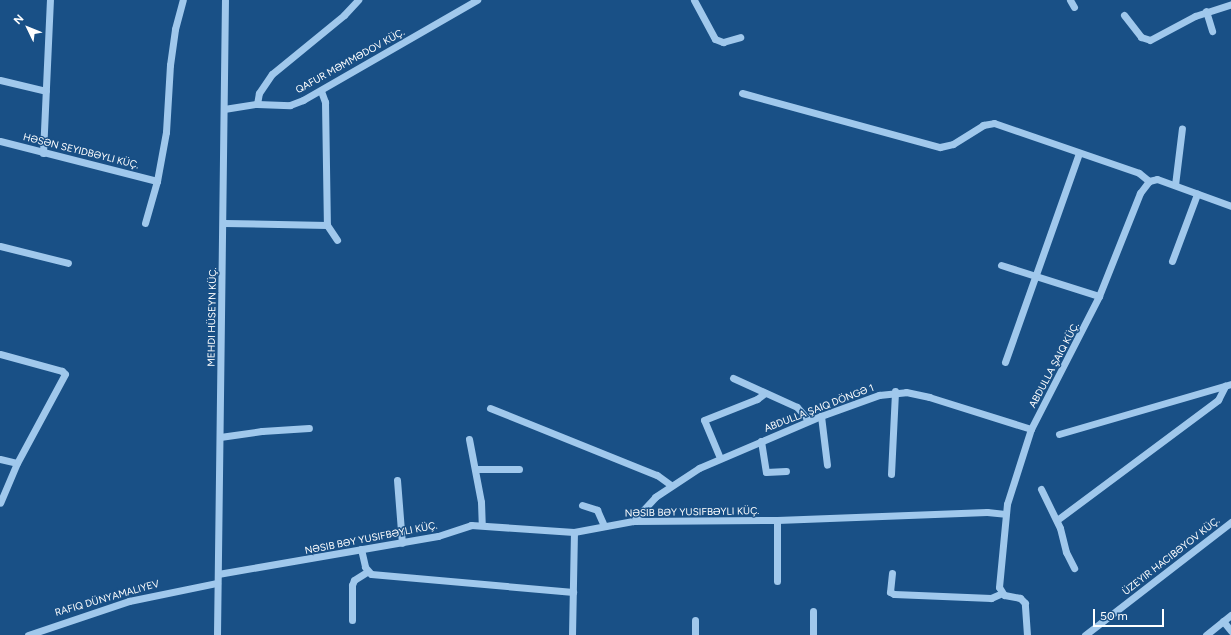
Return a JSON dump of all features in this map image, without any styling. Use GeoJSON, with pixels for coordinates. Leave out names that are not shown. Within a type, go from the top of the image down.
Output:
{"type":"FeatureCollection","features":[{"type":"Feature","properties":{"kind":"street"},"geometry":{"type":"LineString","coordinates":[[43,153],[50,0]]}},
{"type":"Feature","properties":{"kind":"street"},"geometry":{"type":"LineString","coordinates":[[145,223],[157,181],[166,132],[175,29],[183,0]]}},
{"type":"Feature","properties":{"kind":"street","name":"MEHDI HÜSEYN KÜÇ."},"geometry":{"type":"LineString","coordinates":[[217,635],[224,223],[225,0]]}},
{"type":"Feature","properties":{"kind":"street"},"geometry":{"type":"LineString","coordinates":[[257,104],[259,93],[272,74],[358,0]]}},
{"type":"Feature","properties":{"kind":"street","name":"QAFUR MƏMMƏDOV KÜÇ."},"geometry":{"type":"LineString","coordinates":[[224,110],[257,104],[290,105],[321,92],[477,0]]}},
{"type":"Feature","properties":{"kind":"street"},"geometry":{"type":"LineString","coordinates":[[694,0],[715,39],[723,42],[740,37]]}},
{"type":"Feature","properties":{"kind":"street"},"geometry":{"type":"LineString","coordinates":[[1070,0],[1074,7]]}},
{"type":"Feature","properties":{"kind":"street"},"geometry":{"type":"LineString","coordinates":[[1124,15],[1145,40],[1206,11],[1231,4]]}},
{"type":"Feature","properties":{"kind":"street"},"geometry":{"type":"LineString","coordinates":[[1206,11],[1212,31]]}},
{"type":"Feature","properties":{"kind":"street"},"geometry":{"type":"LineString","coordinates":[[0,80],[46,91]]}},
{"type":"Feature","properties":{"kind":"street"},"geometry":{"type":"LineString","coordinates":[[321,92],[325,102],[328,225],[337,240]]}},
{"type":"Feature","properties":{"kind":"street"},"geometry":{"type":"LineString","coordinates":[[742,93],[940,147],[953,144],[990,122],[1139,173],[1149,181],[1157,179],[1231,206]]}},
{"type":"Feature","properties":{"kind":"street"},"geometry":{"type":"LineString","coordinates":[[1175,186],[1182,128]]}},
{"type":"Feature","properties":{"kind":"street","name":"HƏSƏN SEYIDBƏYLI KÜÇ."},"geometry":{"type":"LineString","coordinates":[[0,141],[157,181]]}},
{"type":"Feature","properties":{"kind":"street"},"geometry":{"type":"LineString","coordinates":[[1005,362],[1079,153]]}},
{"type":"Feature","properties":{"kind":"street","name":"ABDULLA ŞAIQ KÜÇ."},"geometry":{"type":"LineString","coordinates":[[1002,593],[999,587],[1005,514],[1031,429],[1099,296],[1140,193],[1149,181]]}},
{"type":"Feature","properties":{"kind":"street"},"geometry":{"type":"LineString","coordinates":[[1172,261],[1197,194]]}},
{"type":"Feature","properties":{"kind":"street"},"geometry":{"type":"LineString","coordinates":[[224,223],[328,225]]}},
{"type":"Feature","properties":{"kind":"street"},"geometry":{"type":"LineString","coordinates":[[0,246],[68,263]]}},
{"type":"Feature","properties":{"kind":"street"},"geometry":{"type":"LineString","coordinates":[[1001,265],[1099,296]]}},
{"type":"Feature","properties":{"kind":"street"},"geometry":{"type":"LineString","coordinates":[[0,354],[62,370],[64,378],[17,463],[0,503]]}},
{"type":"Feature","properties":{"kind":"street"},"geometry":{"type":"LineString","coordinates":[[733,378],[797,407],[809,421]]}},
{"type":"Feature","properties":{"kind":"street"},"geometry":{"type":"LineString","coordinates":[[1059,434],[1228,385]]}},
{"type":"Feature","properties":{"kind":"street"},"geometry":{"type":"LineString","coordinates":[[1057,520],[1212,405],[1222,395],[1228,385]]}},
{"type":"Feature","properties":{"kind":"street"},"geometry":{"type":"LineString","coordinates":[[891,474],[895,391]]}},
{"type":"Feature","properties":{"kind":"street","name":"ABDULLA ŞAIQ DÖNGƏ 1"},"geometry":{"type":"LineString","coordinates":[[632,521],[643,507],[671,485],[720,458],[821,416],[863,400],[895,391],[929,397],[1031,429]]}},
{"type":"Feature","properties":{"kind":"street"},"geometry":{"type":"LineString","coordinates":[[720,458],[704,420],[766,393]]}},
{"type":"Feature","properties":{"kind":"street"},"geometry":{"type":"LineString","coordinates":[[490,408],[657,475],[671,485]]}},
{"type":"Feature","properties":{"kind":"street"},"geometry":{"type":"LineString","coordinates":[[821,416],[827,465]]}},
{"type":"Feature","properties":{"kind":"street"},"geometry":{"type":"LineString","coordinates":[[220,437],[262,431],[309,428]]}},
{"type":"Feature","properties":{"kind":"street"},"geometry":{"type":"LineString","coordinates":[[469,439],[476,470],[482,525]]}},
{"type":"Feature","properties":{"kind":"street"},"geometry":{"type":"LineString","coordinates":[[761,441],[766,472],[786,471]]}},
{"type":"Feature","properties":{"kind":"street"},"geometry":{"type":"LineString","coordinates":[[0,459],[17,463]]}},
{"type":"Feature","properties":{"kind":"street"},"geometry":{"type":"LineString","coordinates":[[476,470],[519,470]]}},
{"type":"Feature","properties":{"kind":"street"},"geometry":{"type":"LineString","coordinates":[[398,480],[402,543]]}},
{"type":"Feature","properties":{"kind":"street"},"geometry":{"type":"LineString","coordinates":[[1042,489],[1057,520],[1074,568]]}},
{"type":"Feature","properties":{"kind":"street"},"geometry":{"type":"LineString","coordinates":[[582,505],[597,510],[604,526]]}},
{"type":"Feature","properties":{"kind":"street","name":"NƏSIB BƏY YUSIFBƏYLI KÜÇ."},"geometry":{"type":"LineString","coordinates":[[218,574],[402,543],[482,525],[574,532],[632,521],[778,520],[986,512],[1005,514]]}},
{"type":"Feature","properties":{"kind":"street"},"geometry":{"type":"LineString","coordinates":[[777,581],[778,520]]}},
{"type":"Feature","properties":{"kind":"street"},"geometry":{"type":"LineString","coordinates":[[1085,635],[1231,522]]}},
{"type":"Feature","properties":{"kind":"street"},"geometry":{"type":"LineString","coordinates":[[572,635],[574,532]]}},
{"type":"Feature","properties":{"kind":"street"},"geometry":{"type":"LineString","coordinates":[[361,549],[367,572]]}},
{"type":"Feature","properties":{"kind":"street"},"geometry":{"type":"LineString","coordinates":[[352,620],[352,585],[354,580],[367,572],[573,592]]}},
{"type":"Feature","properties":{"kind":"street"},"geometry":{"type":"LineString","coordinates":[[892,573],[890,592],[894,594],[991,598],[1002,593],[1020,598],[1025,603],[1027,635]]}},
{"type":"Feature","properties":{"kind":"street"},"geometry":{"type":"LineString","coordinates":[[28,635],[48,626],[129,601],[217,583]]}},
{"type":"Feature","properties":{"kind":"street"},"geometry":{"type":"LineString","coordinates":[[813,611],[813,635]]}},
{"type":"Feature","properties":{"kind":"street"},"geometry":{"type":"LineString","coordinates":[[1206,635],[1231,615]]}},
{"type":"Feature","properties":{"kind":"street"},"geometry":{"type":"LineString","coordinates":[[695,620],[695,635]]}},
{"type":"Feature","properties":{"kind":"street"},"geometry":{"type":"LineString","coordinates":[[1223,621],[1231,631]]}}]}
